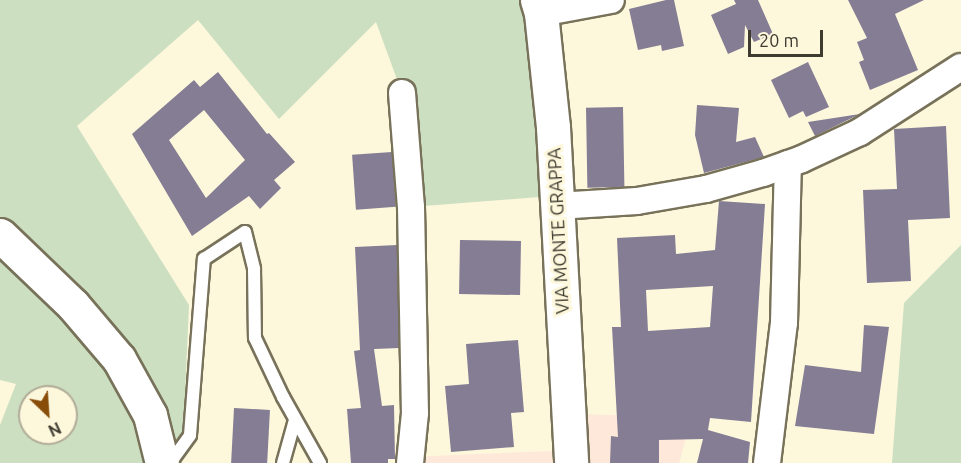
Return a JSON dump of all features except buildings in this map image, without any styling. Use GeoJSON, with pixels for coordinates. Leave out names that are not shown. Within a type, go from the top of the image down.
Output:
{"type":"FeatureCollection","features":[{"type":"Feature","properties":{"kind":"street"},"geometry":{"type":"LineString","coordinates":[[539,6],[610,0]]}},
{"type":"Feature","properties":{"kind":"street","name":"VIA MONTE GRAPPA"},"geometry":{"type":"LineString","coordinates":[[539,6],[553,127],[571,463]]}},
{"type":"Feature","properties":{"kind":"street"},"geometry":{"type":"LineString","coordinates":[[557,206],[637,201],[706,189],[788,164],[860,132],[961,67]]}},
{"type":"Feature","properties":{"kind":"street"},"geometry":{"type":"LineString","coordinates":[[402,93],[411,207],[415,413],[410,463]]}},
{"type":"Feature","properties":{"kind":"street"},"geometry":{"type":"LineString","coordinates":[[767,463],[784,323],[788,164]]}},
{"type":"Feature","properties":{"kind":"street"},"geometry":{"type":"LineString","coordinates":[[0,235],[73,305],[119,358],[150,415],[162,463]]}},
{"type":"Feature","properties":{"kind":"lane"},"geometry":{"type":"LineString","coordinates":[[170,463],[190,435],[204,259],[245,232],[254,269],[255,338],[295,420],[320,463]]}},
{"type":"Feature","properties":{"kind":"lane"},"geometry":{"type":"LineString","coordinates":[[283,463],[295,420]]}},
{"type":"Feature","properties":{"kind":"shaded area"},"geometry":{"type":"Polygon","coordinates":[[[573,414],[692,417],[679,463],[407,463],[408,457],[576,450],[573,414]]]}},
{"type":"Feature","properties":{"kind":"green space"},"geometry":{"type":"Polygon","coordinates":[[[0,0],[543,0],[565,195],[411,207],[402,93],[376,22],[279,119],[198,20],[77,126],[189,305],[182,463],[0,463],[0,425],[16,384],[0,380],[0,0]]]}},
{"type":"Feature","properties":{"kind":"green space"},"geometry":{"type":"Polygon","coordinates":[[[961,245],[961,463],[892,463],[904,303],[961,245]]]}}]}
